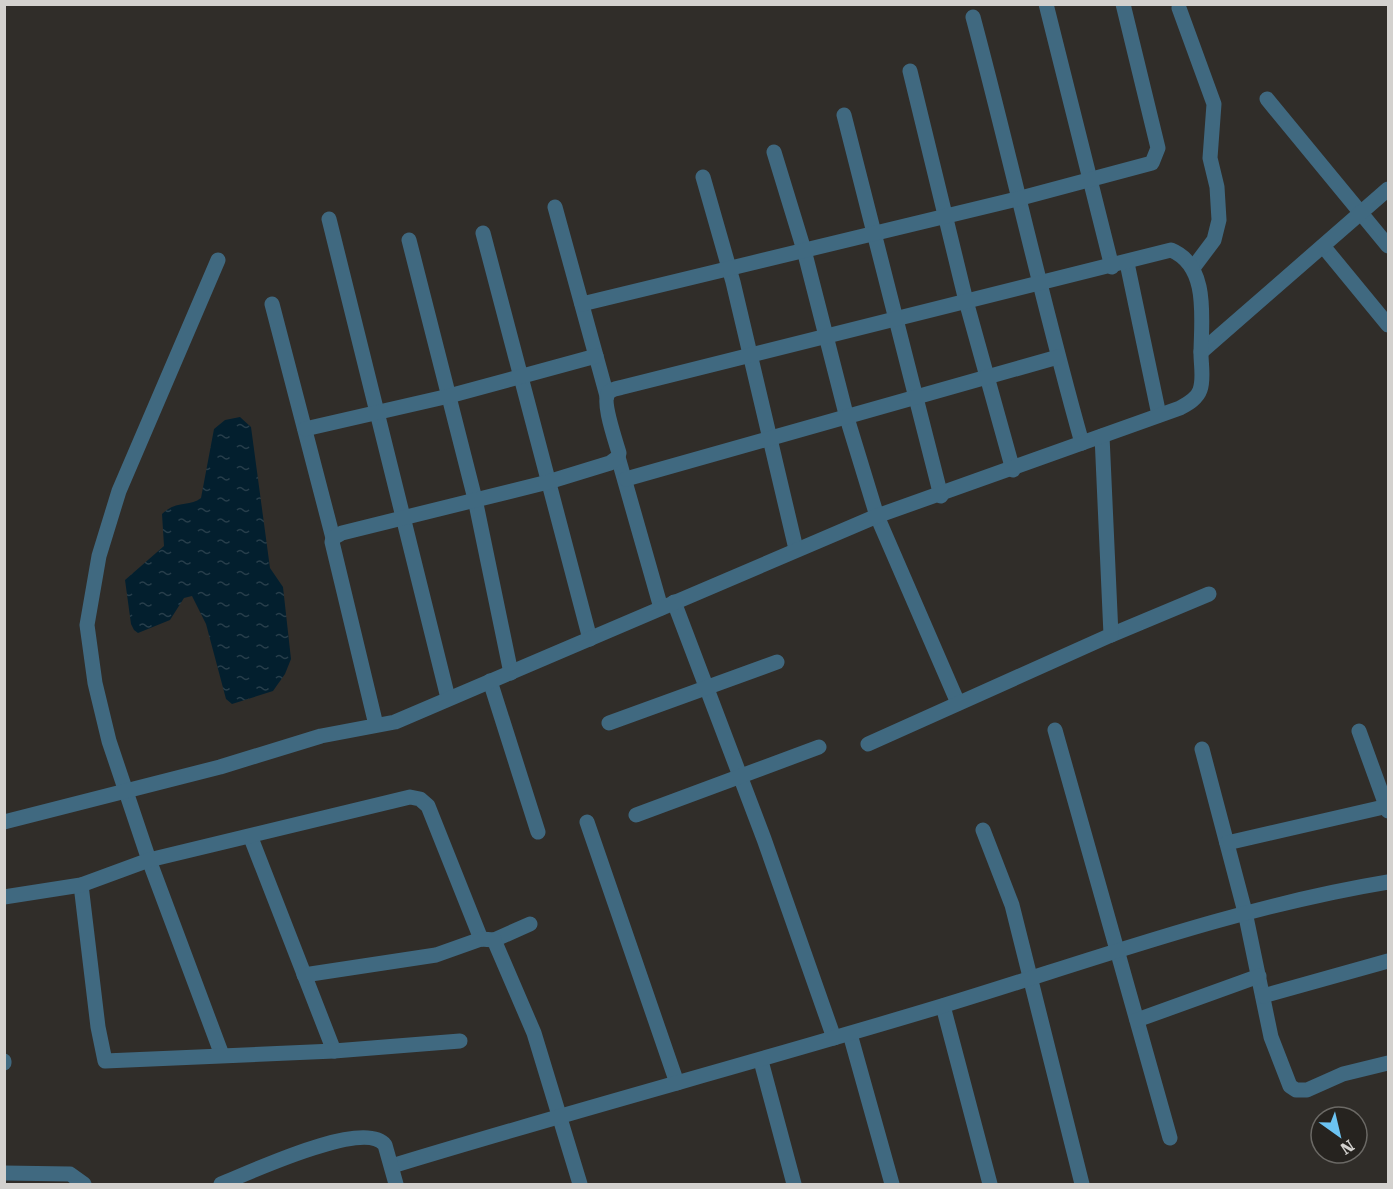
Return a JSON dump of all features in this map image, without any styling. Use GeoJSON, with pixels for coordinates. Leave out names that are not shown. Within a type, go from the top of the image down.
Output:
{"type":"FeatureCollection","features":[{"type":"Feature","properties":{"kind":"street"},"geometry":{"type":"LineString","coordinates":[[1046,4],[1091,180],[1119,265],[1159,416]]}},
{"type":"Feature","properties":{"kind":"street"},"geometry":{"type":"LineString","coordinates":[[582,304],[1021,198],[1150,164],[1156,158],[1158,148],[1123,4]]}},
{"type":"Feature","properties":{"kind":"street"},"geometry":{"type":"LineString","coordinates":[[1179,8],[1214,104],[1210,158],[1217,187],[1219,220],[1214,240],[1193,268]]}},
{"type":"Feature","properties":{"kind":"street"},"geometry":{"type":"LineString","coordinates":[[973,17],[1021,198],[1058,357],[1082,443]]}},
{"type":"Feature","properties":{"kind":"street"},"geometry":{"type":"LineString","coordinates":[[910,71],[966,301],[1013,470]]}},
{"type":"Feature","properties":{"kind":"street"},"geometry":{"type":"LineString","coordinates":[[1267,99],[1389,246]]}},
{"type":"Feature","properties":{"kind":"street"},"geometry":{"type":"LineString","coordinates":[[844,115],[917,396],[940,496]]}},
{"type":"Feature","properties":{"kind":"street"},"geometry":{"type":"LineString","coordinates":[[774,152],[804,250],[824,336],[877,516],[958,704]]}},
{"type":"Feature","properties":{"kind":"street"},"geometry":{"type":"LineString","coordinates":[[703,177],[728,267],[796,549]]}},
{"type":"Feature","properties":{"kind":"street"},"geometry":{"type":"LineString","coordinates":[[1201,352],[1389,189]]}},
{"type":"Feature","properties":{"kind":"street"},"geometry":{"type":"LineString","coordinates":[[555,207],[607,396],[606,404],[618,457],[668,605],[707,688],[834,1038]]}},
{"type":"Feature","properties":{"kind":"street"},"geometry":{"type":"LineString","coordinates":[[329,219],[376,411],[405,516],[448,698]]}},
{"type":"Feature","properties":{"kind":"street"},"geometry":{"type":"LineString","coordinates":[[483,233],[590,639]]}},
{"type":"Feature","properties":{"kind":"street"},"geometry":{"type":"LineString","coordinates":[[409,240],[476,499],[511,673]]}},
{"type":"Feature","properties":{"kind":"street"},"geometry":{"type":"LineString","coordinates":[[1323,246],[1389,325]]}},
{"type":"Feature","properties":{"kind":"street"},"geometry":{"type":"LineString","coordinates":[[4,822],[220,767],[321,736],[395,722],[877,516],[1013,470],[1180,408],[1195,398],[1200,391],[1204,318],[1193,268],[1171,250],[1119,265],[895,318],[750,357],[623,387],[610,391],[607,396]]}},
{"type":"Feature","properties":{"kind":"street"},"geometry":{"type":"LineString","coordinates":[[218,260],[119,491],[99,556],[87,625],[95,682],[109,741],[149,860],[222,1055]]}},
{"type":"Feature","properties":{"kind":"street"},"geometry":{"type":"LineString","coordinates":[[272,304],[333,538],[332,542],[376,725]]}},
{"type":"Feature","properties":{"kind":"street"},"geometry":{"type":"LineString","coordinates":[[305,429],[449,396],[596,356]]}},
{"type":"Feature","properties":{"kind":"street"},"geometry":{"type":"LineString","coordinates":[[626,479],[1058,357]]}},
{"type":"Feature","properties":{"kind":"street"},"geometry":{"type":"LineString","coordinates":[[1102,436],[1111,634]]}},
{"type":"Feature","properties":{"kind":"street"},"geometry":{"type":"LineString","coordinates":[[333,538],[405,516],[548,482],[610,463],[618,457]]}},
{"type":"Feature","properties":{"kind":"street"},"geometry":{"type":"LineString","coordinates":[[868,744],[1111,634],[1209,594]]}},
{"type":"Feature","properties":{"kind":"street"},"geometry":{"type":"LineString","coordinates":[[609,723],[777,662]]}},
{"type":"Feature","properties":{"kind":"street"},"geometry":{"type":"LineString","coordinates":[[490,681],[538,832]]}},
{"type":"Feature","properties":{"kind":"street"},"geometry":{"type":"LineString","coordinates":[[1055,730],[1170,1138]]}},
{"type":"Feature","properties":{"kind":"street"},"geometry":{"type":"LineString","coordinates":[[1227,843],[1388,808],[1359,731]]}},
{"type":"Feature","properties":{"kind":"street"},"geometry":{"type":"LineString","coordinates":[[636,815],[819,747]]}},
{"type":"Feature","properties":{"kind":"street"},"geometry":{"type":"LineString","coordinates":[[1202,749],[1245,912],[1272,1037],[1285,1077],[1296,1090],[1307,1090],[1343,1074],[1389,1062]]}},
{"type":"Feature","properties":{"kind":"street"},"geometry":{"type":"LineString","coordinates":[[4,897],[81,885],[149,860],[251,838],[410,797],[420,799],[428,806],[488,939],[534,1033],[580,1185]]}},
{"type":"Feature","properties":{"kind":"street"},"geometry":{"type":"LineString","coordinates":[[587,822],[677,1083]]}},
{"type":"Feature","properties":{"kind":"street"},"geometry":{"type":"LineString","coordinates":[[983,830],[1012,905],[1082,1185]]}},
{"type":"Feature","properties":{"kind":"street"},"geometry":{"type":"LineString","coordinates":[[251,838],[334,1051]]}},
{"type":"Feature","properties":{"kind":"street"},"geometry":{"type":"LineString","coordinates":[[392,1166],[560,1115],[761,1061],[1245,912],[1333,891],[1389,882]]}},
{"type":"Feature","properties":{"kind":"street"},"geometry":{"type":"LineString","coordinates":[[81,885],[98,1027],[105,1061],[334,1051],[460,1041]]}},
{"type":"Feature","properties":{"kind":"street"},"geometry":{"type":"LineString","coordinates":[[304,975],[436,955],[530,924]]}},
{"type":"Feature","properties":{"kind":"street"},"geometry":{"type":"LineString","coordinates":[[1263,996],[1389,961]]}},
{"type":"Feature","properties":{"kind":"street"},"geometry":{"type":"LineString","coordinates":[[1137,1020],[1259,976]]}},
{"type":"Feature","properties":{"kind":"street"},"geometry":{"type":"LineString","coordinates":[[943,1005],[990,1185]]}},
{"type":"Feature","properties":{"kind":"street"},"geometry":{"type":"LineString","coordinates":[[850,1034],[891,1185]]}},
{"type":"Feature","properties":{"kind":"street"},"geometry":{"type":"LineString","coordinates":[[761,1061],[794,1185]]}},
{"type":"Feature","properties":{"kind":"street"},"geometry":{"type":"LineString","coordinates":[[221,1185],[299,1152],[365,1136],[381,1140],[392,1166],[396,1185]]}},
{"type":"Feature","properties":{"kind":"street"},"geometry":{"type":"LineString","coordinates":[[4,1173],[70,1174],[84,1185]]}},
{"type":"Feature","properties":{"kind":"water"},"geometry":{"type":"Polygon","coordinates":[[[240,417],[251,427],[270,568],[283,587],[291,659],[285,674],[273,691],[232,704],[226,699],[206,624],[192,596],[184,598],[170,620],[138,633],[131,624],[125,580],[164,546],[162,514],[172,507],[201,498],[214,429],[225,420],[240,417]]]}}]}
